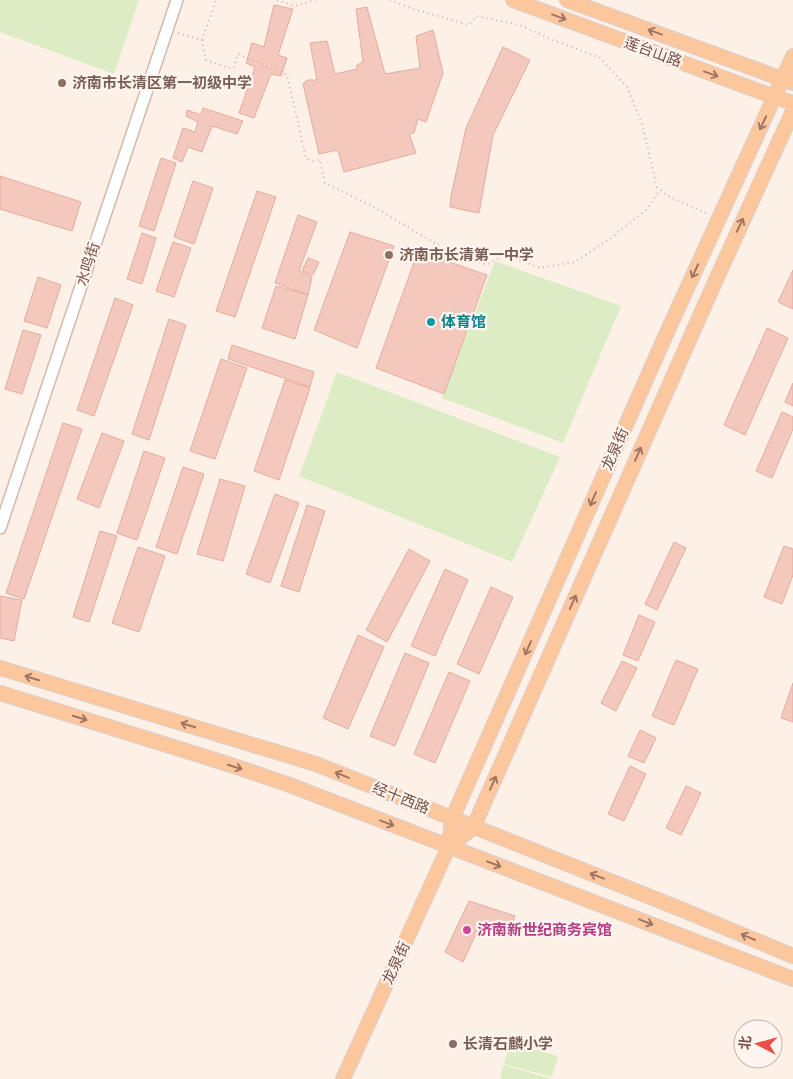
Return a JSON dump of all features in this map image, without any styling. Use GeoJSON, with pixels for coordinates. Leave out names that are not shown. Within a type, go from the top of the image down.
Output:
{"type":"FeatureCollection","features":[{"type":"Feature","properties":{"kind":"main road","name":"莲台山路"},"geometry":{"type":"LineString","coordinates":[[513,0],[793,103]]}},
{"type":"Feature","properties":{"kind":"main road","name":"莲台山路"},"geometry":{"type":"LineString","coordinates":[[567,0],[788,81]]}},
{"type":"Feature","properties":{"kind":"main road","name":"龙泉街"},"geometry":{"type":"LineString","coordinates":[[343,1079],[449,846],[452,819],[656,357],[775,97],[788,81],[793,56]]}},
{"type":"Feature","properties":{"kind":"main road","name":"龙泉街"},"geometry":{"type":"LineString","coordinates":[[449,846],[473,828],[714,282],[793,111]]}},
{"type":"Feature","properties":{"kind":"main road","name":"经十西路"},"geometry":{"type":"LineString","coordinates":[[0,668],[316,764],[683,910],[793,956]]}},
{"type":"Feature","properties":{"kind":"main road","name":"经十西路"},"geometry":{"type":"LineString","coordinates":[[0,693],[287,784],[793,979]]}},
{"type":"Feature","properties":{"kind":"street","name":"水鸣街"},"geometry":{"type":"LineString","coordinates":[[0,528],[177,0]]}},
{"type":"Feature","properties":{"kind":"path"},"geometry":{"type":"LineString","coordinates":[[216,0],[202,40],[206,60],[234,68],[238,54],[287,75],[306,158],[313,161],[320,160],[325,183],[372,206],[454,254],[487,265],[505,254],[540,268],[575,262],[611,238],[646,209],[660,190]]}},
{"type":"Feature","properties":{"kind":"path"},"geometry":{"type":"LineString","coordinates":[[277,0],[296,6],[316,0]]}},
{"type":"Feature","properties":{"kind":"path"},"geometry":{"type":"LineString","coordinates":[[390,0],[413,9],[469,25],[476,16],[520,24],[555,41],[599,56],[627,87],[642,124],[657,187],[668,196],[719,218]]}},
{"type":"Feature","properties":{"kind":"path"},"geometry":{"type":"LineString","coordinates":[[166,29],[202,40]]}},
{"type":"Feature","properties":{"kind":"green space"},"geometry":{"type":"Polygon","coordinates":[[[0,0],[139,0],[114,74],[0,32],[0,0]]]}},
{"type":"Feature","properties":{"kind":"green space"},"geometry":{"type":"Polygon","coordinates":[[[495,261],[621,306],[563,443],[442,398],[495,261]]]}},
{"type":"Feature","properties":{"kind":"green space"},"geometry":{"type":"Polygon","coordinates":[[[337,372],[560,457],[512,562],[299,476],[337,372]]]}},
{"type":"Feature","properties":{"kind":"green space"},"geometry":{"type":"Polygon","coordinates":[[[510,1043],[558,1056],[552,1077],[504,1064],[510,1043]]]}},
{"type":"Feature","properties":{"kind":"green space"},"geometry":{"type":"Polygon","coordinates":[[[503,1065],[552,1079],[500,1079],[503,1065]]]}},
{"type":"Feature","properties":{"kind":"building"},"geometry":{"type":"Polygon","coordinates":[[[274,5],[293,9],[278,55],[287,58],[281,76],[271,74],[254,118],[239,113],[255,67],[246,63],[252,43],[264,47],[274,5]]]}},
{"type":"Feature","properties":{"kind":"building"},"geometry":{"type":"Polygon","coordinates":[[[367,7],[385,74],[420,68],[416,36],[433,30],[443,73],[426,122],[418,119],[414,133],[409,134],[416,153],[344,172],[338,150],[319,154],[303,84],[307,80],[317,80],[310,43],[327,41],[335,74],[357,69],[357,65],[363,62],[356,9],[367,7]]]}},
{"type":"Feature","properties":{"kind":"building"},"geometry":{"type":"Polygon","coordinates":[[[503,47],[530,60],[493,135],[479,213],[450,207],[466,128],[503,47]]]}},
{"type":"Feature","properties":{"kind":"building"},"geometry":{"type":"Polygon","coordinates":[[[203,108],[243,121],[237,134],[212,126],[202,152],[188,147],[182,162],[173,158],[183,128],[195,132],[198,122],[186,116],[187,110],[201,115],[203,108]]]}},
{"type":"Feature","properties":{"kind":"building"},"geometry":{"type":"Polygon","coordinates":[[[161,158],[176,163],[154,231],[139,226],[161,158]]]}},
{"type":"Feature","properties":{"kind":"building"},"geometry":{"type":"Polygon","coordinates":[[[0,176],[81,202],[72,231],[0,209],[0,176]]]}},
{"type":"Feature","properties":{"kind":"building"},"geometry":{"type":"Polygon","coordinates":[[[193,181],[213,188],[194,244],[174,237],[193,181]]]}},
{"type":"Feature","properties":{"kind":"building"},"geometry":{"type":"Polygon","coordinates":[[[257,191],[276,197],[235,317],[216,311],[257,191]]]}},
{"type":"Feature","properties":{"kind":"building"},"geometry":{"type":"Polygon","coordinates":[[[298,215],[317,222],[299,271],[312,277],[308,295],[275,283],[298,215]]]}},
{"type":"Feature","properties":{"kind":"building"},"geometry":{"type":"Polygon","coordinates":[[[350,232],[394,246],[357,348],[314,330],[350,232]]]}},
{"type":"Feature","properties":{"kind":"building"},"geometry":{"type":"Polygon","coordinates":[[[142,233],[156,238],[142,284],[127,279],[142,233]]]}},
{"type":"Feature","properties":{"kind":"building"},"geometry":{"type":"Polygon","coordinates":[[[173,242],[191,248],[174,297],[156,291],[173,242]]]}},
{"type":"Feature","properties":{"kind":"building","name":"体育馆"},"geometry":{"type":"Polygon","coordinates":[[[418,251],[487,275],[444,394],[376,368],[418,251]]]}},
{"type":"Feature","properties":{"kind":"building"},"geometry":{"type":"Polygon","coordinates":[[[308,258],[319,262],[313,275],[302,271],[308,258]]]}},
{"type":"Feature","properties":{"kind":"building"},"geometry":{"type":"Polygon","coordinates":[[[793,270],[793,309],[778,302],[793,270]]]}},
{"type":"Feature","properties":{"kind":"building"},"geometry":{"type":"Polygon","coordinates":[[[38,277],[61,285],[47,328],[24,321],[38,277]]]}},
{"type":"Feature","properties":{"kind":"building"},"geometry":{"type":"Polygon","coordinates":[[[276,286],[308,295],[295,339],[262,328],[276,286]]]}},
{"type":"Feature","properties":{"kind":"building"},"geometry":{"type":"Polygon","coordinates":[[[115,298],[133,305],[94,416],[77,410],[115,298]]]}},
{"type":"Feature","properties":{"kind":"building"},"geometry":{"type":"Polygon","coordinates":[[[169,319],[186,325],[149,440],[132,434],[169,319]]]}},
{"type":"Feature","properties":{"kind":"building"},"geometry":{"type":"Polygon","coordinates":[[[767,328],[788,338],[745,435],[724,425],[767,328]]]}},
{"type":"Feature","properties":{"kind":"building"},"geometry":{"type":"Polygon","coordinates":[[[23,330],[41,335],[22,394],[5,389],[23,330]]]}},
{"type":"Feature","properties":{"kind":"building"},"geometry":{"type":"Polygon","coordinates":[[[232,345],[314,372],[310,387],[228,359],[232,345]]]}},
{"type":"Feature","properties":{"kind":"building"},"geometry":{"type":"Polygon","coordinates":[[[221,359],[247,368],[215,459],[190,451],[221,359]]]}},
{"type":"Feature","properties":{"kind":"building"},"geometry":{"type":"Polygon","coordinates":[[[285,380],[310,388],[279,480],[254,471],[285,380]]]}},
{"type":"Feature","properties":{"kind":"building"},"geometry":{"type":"Polygon","coordinates":[[[793,383],[793,406],[785,402],[793,383]]]}},
{"type":"Feature","properties":{"kind":"building"},"geometry":{"type":"Polygon","coordinates":[[[782,412],[793,417],[793,429],[772,478],[756,471],[782,412]]]}},
{"type":"Feature","properties":{"kind":"building"},"geometry":{"type":"Polygon","coordinates":[[[63,423],[82,429],[24,599],[6,593],[63,423]]]}},
{"type":"Feature","properties":{"kind":"building"},"geometry":{"type":"Polygon","coordinates":[[[102,433],[124,441],[99,508],[77,499],[102,433]]]}},
{"type":"Feature","properties":{"kind":"building"},"geometry":{"type":"Polygon","coordinates":[[[144,451],[165,458],[137,540],[117,533],[144,451]]]}},
{"type":"Feature","properties":{"kind":"building"},"geometry":{"type":"Polygon","coordinates":[[[183,467],[204,474],[177,554],[156,547],[183,467]]]}},
{"type":"Feature","properties":{"kind":"building"},"geometry":{"type":"Polygon","coordinates":[[[220,479],[245,486],[223,561],[197,554],[220,479]]]}},
{"type":"Feature","properties":{"kind":"building"},"geometry":{"type":"Polygon","coordinates":[[[275,494],[299,503],[270,583],[246,574],[275,494]]]}},
{"type":"Feature","properties":{"kind":"building"},"geometry":{"type":"Polygon","coordinates":[[[307,505],[325,511],[299,592],[281,586],[307,505]]]}},
{"type":"Feature","properties":{"kind":"building"},"geometry":{"type":"Polygon","coordinates":[[[100,531],[117,536],[89,622],[73,617],[100,531]]]}},
{"type":"Feature","properties":{"kind":"building"},"geometry":{"type":"Polygon","coordinates":[[[674,542],[686,548],[657,610],[645,604],[674,542]]]}},
{"type":"Feature","properties":{"kind":"building"},"geometry":{"type":"Polygon","coordinates":[[[784,546],[793,549],[793,575],[782,604],[764,597],[784,546]]]}},
{"type":"Feature","properties":{"kind":"building"},"geometry":{"type":"Polygon","coordinates":[[[138,547],[165,556],[139,632],[112,623],[138,547]]]}},
{"type":"Feature","properties":{"kind":"building"},"geometry":{"type":"Polygon","coordinates":[[[409,549],[430,561],[387,642],[366,630],[409,549]]]}},
{"type":"Feature","properties":{"kind":"building"},"geometry":{"type":"Polygon","coordinates":[[[445,569],[468,580],[435,656],[411,646],[445,569]]]}},
{"type":"Feature","properties":{"kind":"building"},"geometry":{"type":"Polygon","coordinates":[[[491,587],[513,597],[479,674],[457,664],[491,587]]]}},
{"type":"Feature","properties":{"kind":"building"},"geometry":{"type":"Polygon","coordinates":[[[0,596],[22,600],[14,641],[0,638],[0,596]]]}},
{"type":"Feature","properties":{"kind":"building"},"geometry":{"type":"Polygon","coordinates":[[[639,615],[655,622],[638,661],[623,655],[639,615]]]}},
{"type":"Feature","properties":{"kind":"building"},"geometry":{"type":"Polygon","coordinates":[[[358,635],[384,647],[348,729],[323,718],[358,635]]]}},
{"type":"Feature","properties":{"kind":"building"},"geometry":{"type":"Polygon","coordinates":[[[405,653],[429,663],[395,746],[370,736],[405,653]]]}},
{"type":"Feature","properties":{"kind":"building"},"geometry":{"type":"Polygon","coordinates":[[[676,660],[698,669],[674,725],[652,716],[676,660]]]}},
{"type":"Feature","properties":{"kind":"building"},"geometry":{"type":"Polygon","coordinates":[[[622,661],[637,668],[616,711],[601,703],[622,661]]]}},
{"type":"Feature","properties":{"kind":"building"},"geometry":{"type":"Polygon","coordinates":[[[449,672],[470,681],[435,763],[414,754],[449,672]]]}},
{"type":"Feature","properties":{"kind":"building"},"geometry":{"type":"Polygon","coordinates":[[[793,683],[793,722],[781,718],[793,683]]]}},
{"type":"Feature","properties":{"kind":"building"},"geometry":{"type":"Polygon","coordinates":[[[640,730],[656,738],[644,763],[628,756],[640,730]]]}},
{"type":"Feature","properties":{"kind":"building"},"geometry":{"type":"Polygon","coordinates":[[[630,766],[646,774],[624,821],[608,814],[630,766]]]}},
{"type":"Feature","properties":{"kind":"building"},"geometry":{"type":"Polygon","coordinates":[[[686,786],[701,793],[681,835],[666,828],[686,786]]]}},
{"type":"Feature","properties":{"kind":"building","name":"济南新世纪商务宾馆"},"geometry":{"type":"Polygon","coordinates":[[[469,901],[515,916],[507,936],[480,925],[463,962],[445,952],[469,901]]]}},
{"type":"Feature","properties":{"kind":"place","name":"济南市长清区第一初级中学"},"geometry":{"type":"Point","coordinates":[62,83]}},
{"type":"Feature","properties":{"kind":"place","name":"济南市长清第一中学"},"geometry":{"type":"Point","coordinates":[389,255]}},
{"type":"Feature","properties":{"kind":"place","name":"体育馆"},"geometry":{"type":"Point","coordinates":[431,322]}},
{"type":"Feature","properties":{"kind":"place","name":"济南新世纪商务宾馆"},"geometry":{"type":"Point","coordinates":[467,930]}},
{"type":"Feature","properties":{"kind":"place","name":"长清石麟小学"},"geometry":{"type":"Point","coordinates":[453,1044]}}]}
